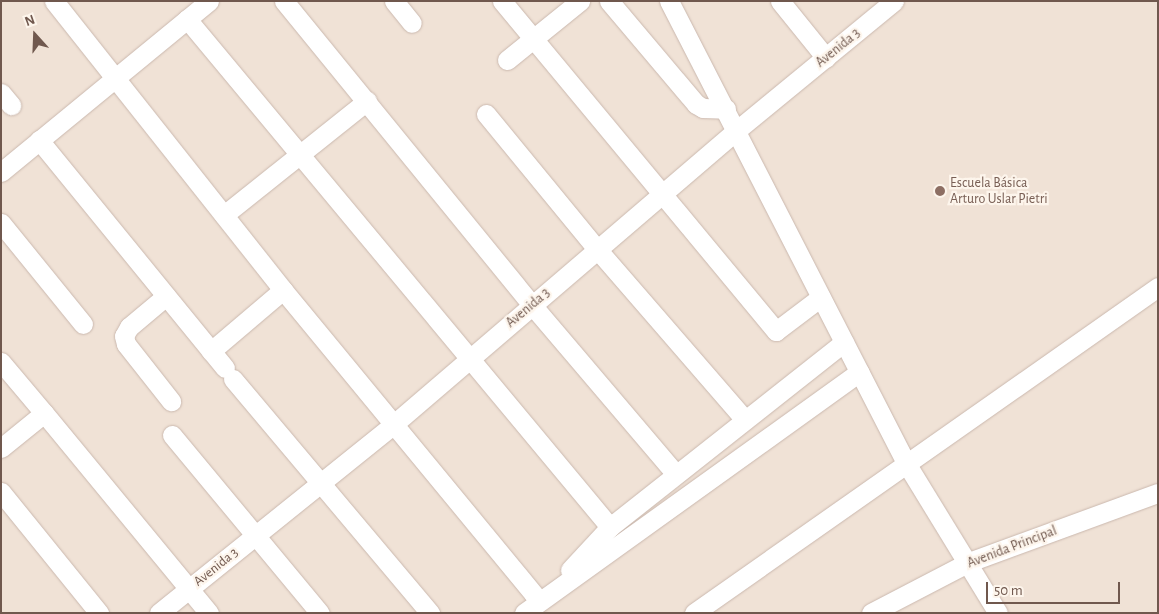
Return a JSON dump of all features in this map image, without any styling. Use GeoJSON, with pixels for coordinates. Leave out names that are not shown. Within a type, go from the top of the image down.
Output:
{"type":"FeatureCollection","features":[{"type":"Feature","properties":{"kind":"street"},"geometry":{"type":"LineString","coordinates":[[54,1],[283,290],[395,423],[539,601]]}},
{"type":"Feature","properties":{"kind":"street"},"geometry":{"type":"LineString","coordinates":[[1,172],[209,1]]}},
{"type":"Feature","properties":{"kind":"street"},"geometry":{"type":"LineString","coordinates":[[284,1],[532,305],[676,474]]}},
{"type":"Feature","properties":{"kind":"street"},"geometry":{"type":"LineString","coordinates":[[394,1],[412,23]]}},
{"type":"Feature","properties":{"kind":"street"},"geometry":{"type":"LineString","coordinates":[[502,1],[663,193],[776,332],[821,297]]}},
{"type":"Feature","properties":{"kind":"street"},"geometry":{"type":"LineString","coordinates":[[507,60],[580,1]]}},
{"type":"Feature","properties":{"kind":"street"},"geometry":{"type":"LineString","coordinates":[[609,1],[696,104],[703,108],[726,109]]}},
{"type":"Feature","properties":{"kind":"street"},"geometry":{"type":"LineString","coordinates":[[669,1],[737,130],[906,463],[969,562],[998,613]]}},
{"type":"Feature","properties":{"kind":"street"},"geometry":{"type":"LineString","coordinates":[[780,1],[826,58]]}},
{"type":"Feature","properties":{"kind":"street","name":"Avenida 3"},"geometry":{"type":"LineString","coordinates":[[159,613],[395,423],[737,130],[826,58],[891,2]]}},
{"type":"Feature","properties":{"kind":"street"},"geometry":{"type":"LineString","coordinates":[[187,19],[610,527]]}},
{"type":"Feature","properties":{"kind":"street"},"geometry":{"type":"LineString","coordinates":[[224,215],[367,102]]}},
{"type":"Feature","properties":{"kind":"street"},"geometry":{"type":"LineString","coordinates":[[486,114],[597,249],[745,420]]}},
{"type":"Feature","properties":{"kind":"street"},"geometry":{"type":"LineString","coordinates":[[39,140],[229,373],[322,481],[430,613]]}},
{"type":"Feature","properties":{"kind":"street"},"geometry":{"type":"LineString","coordinates":[[1,223],[84,324]]}},
{"type":"Feature","properties":{"kind":"street"},"geometry":{"type":"LineString","coordinates":[[694,613],[1158,288]]}},
{"type":"Feature","properties":{"kind":"street"},"geometry":{"type":"LineString","coordinates":[[211,351],[283,290]]}},
{"type":"Feature","properties":{"kind":"street"},"geometry":{"type":"LineString","coordinates":[[166,296],[128,327],[124,336],[126,344],[171,401]]}},
{"type":"Feature","properties":{"kind":"street"},"geometry":{"type":"LineString","coordinates":[[565,583],[573,566],[610,527],[844,342]]}},
{"type":"Feature","properties":{"kind":"street"},"geometry":{"type":"LineString","coordinates":[[1,362],[209,613]]}},
{"type":"Feature","properties":{"kind":"street"},"geometry":{"type":"LineString","coordinates":[[524,613],[859,372]]}},
{"type":"Feature","properties":{"kind":"street"},"geometry":{"type":"LineString","coordinates":[[1,448],[44,413]]}},
{"type":"Feature","properties":{"kind":"street"},"geometry":{"type":"LineString","coordinates":[[172,434],[320,613]]}},
{"type":"Feature","properties":{"kind":"street"},"geometry":{"type":"LineString","coordinates":[[1,492],[99,613]]}},
{"type":"Feature","properties":{"kind":"street","name":"Avenida Principal"},"geometry":{"type":"LineString","coordinates":[[871,613],[969,562],[1158,493]]}},
{"type":"Feature","properties":{"kind":"shaded area"},"geometry":{"type":"Polygon","coordinates":[[[1,1],[1158,1],[1158,613],[1,613],[1,1]]]}},
{"type":"Feature","properties":{"kind":"place","name":"Escuela Básica Arturo Uslar Pietri"},"geometry":{"type":"Point","coordinates":[940,191]}}]}
